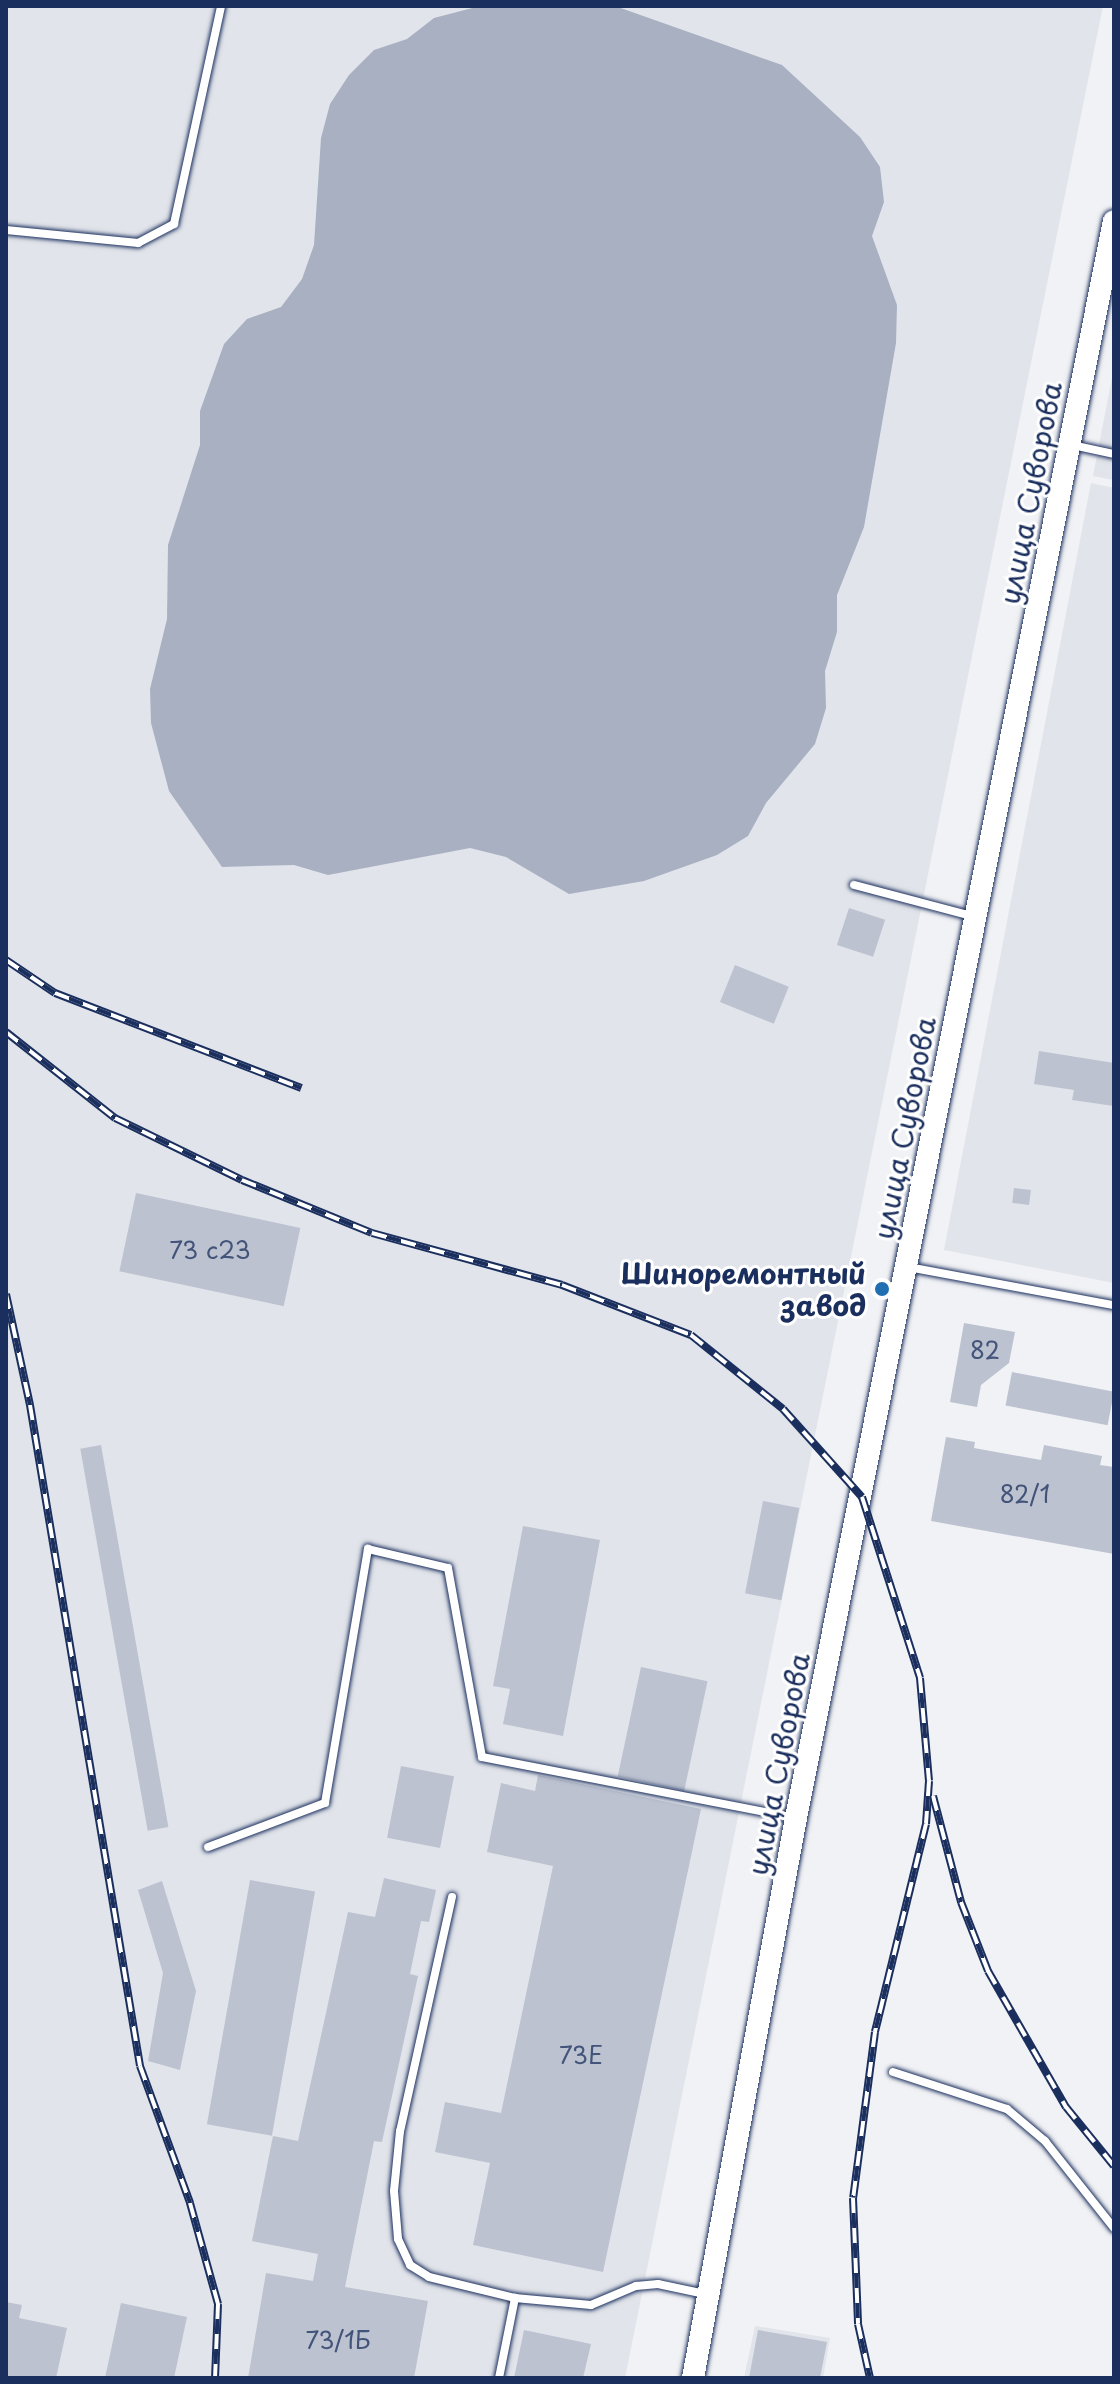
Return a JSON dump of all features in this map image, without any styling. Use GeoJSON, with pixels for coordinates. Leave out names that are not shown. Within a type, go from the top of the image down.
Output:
{"type":"FeatureCollection","features":[{"type":"Feature","properties":{"kind":"main road","name":"улица Суворова"},"geometry":{"type":"LineString","coordinates":[[693,2378],[796,1818],[1114,221]]}},
{"type":"Feature","properties":{"kind":"lane"},"geometry":{"type":"LineString","coordinates":[[6,230],[138,243],[174,224],[221,6]]}},
{"type":"Feature","properties":{"kind":"lane"},"geometry":{"type":"LineString","coordinates":[[1071,445],[1114,454]]}},
{"type":"Feature","properties":{"kind":"lane"},"geometry":{"type":"LineString","coordinates":[[854,885],[976,917]]}},
{"type":"Feature","properties":{"kind":"lane"},"geometry":{"type":"LineString","coordinates":[[907,1267],[1114,1305]]}},
{"type":"Feature","properties":{"kind":"lane"},"geometry":{"type":"LineString","coordinates":[[208,1847],[325,1803],[368,1549],[448,1568],[482,1757],[796,1818]]}},
{"type":"Feature","properties":{"kind":"lane"},"geometry":{"type":"LineString","coordinates":[[452,1897],[400,2131],[394,2191],[398,2239],[410,2265],[429,2277],[515,2298],[591,2305],[636,2286],[658,2284],[709,2295]]}},
{"type":"Feature","properties":{"kind":"lane"},"geometry":{"type":"LineString","coordinates":[[893,2072],[1007,2109],[1045,2141],[1114,2228]]}},
{"type":"Feature","properties":{"kind":"lane"},"geometry":{"type":"LineString","coordinates":[[499,2378],[515,2298]]}},
{"type":"Feature","properties":{"kind":"shaded area"},"geometry":{"type":"Polygon","coordinates":[[[6,6],[1103,6],[625,2378],[6,2378],[6,6]]]}},
{"type":"Feature","properties":{"kind":"shaded area"},"geometry":{"type":"Polygon","coordinates":[[[1114,367],[1114,480],[1093,476],[1114,367]]]}},
{"type":"Feature","properties":{"kind":"shaded area"},"geometry":{"type":"Polygon","coordinates":[[[1091,483],[1114,488],[1114,1283],[944,1250],[1091,483]]]}},
{"type":"Feature","properties":{"kind":"shaded area"},"geometry":{"type":"Polygon","coordinates":[[[755,2326],[830,2338],[823,2378],[744,2378],[755,2326]]]}},
{"type":"Feature","properties":{"kind":"water"},"geometry":{"type":"Polygon","coordinates":[[[480,6],[615,6],[782,65],[860,137],[880,167],[884,202],[872,236],[897,305],[896,343],[864,527],[837,595],[837,632],[825,671],[826,708],[815,744],[766,803],[748,836],[717,855],[644,881],[569,894],[506,857],[470,848],[328,875],[294,865],[222,867],[169,791],[151,723],[150,689],[167,619],[168,545],[200,445],[200,411],[224,344],[247,319],[281,307],[302,279],[314,245],[321,138],[330,104],[349,75],[374,50],[407,39],[434,18],[480,6]]]}},
{"type":"Feature","properties":{"kind":"building"},"geometry":{"type":"Polygon","coordinates":[[[849,908],[885,920],[873,957],[837,945],[849,908]]]}},
{"type":"Feature","properties":{"kind":"building"},"geometry":{"type":"Polygon","coordinates":[[[735,965],[789,987],[774,1024],[720,1002],[735,965]]]}},
{"type":"Feature","properties":{"kind":"building"},"geometry":{"type":"Polygon","coordinates":[[[1039,1051],[1114,1063],[1114,1106],[1072,1100],[1074,1090],[1034,1084],[1039,1051]]]}},
{"type":"Feature","properties":{"kind":"building"},"geometry":{"type":"Polygon","coordinates":[[[1014,1188],[1031,1190],[1029,1205],[1012,1203],[1014,1188]]]}},
{"type":"Feature","properties":{"kind":"building"},"geometry":{"type":"Polygon","coordinates":[[[136,1193],[300,1228],[284,1306],[119,1271],[136,1193]]]}},
{"type":"Feature","properties":{"kind":"building"},"geometry":{"type":"Polygon","coordinates":[[[964,1323],[1015,1332],[1009,1363],[981,1385],[977,1407],[950,1402],[964,1323]]]}},
{"type":"Feature","properties":{"kind":"building"},"geometry":{"type":"Polygon","coordinates":[[[1012,1372],[1114,1392],[1108,1425],[1006,1405],[1012,1372]]]}},
{"type":"Feature","properties":{"kind":"building"},"geometry":{"type":"Polygon","coordinates":[[[946,1437],[975,1442],[974,1448],[1041,1460],[1044,1445],[1102,1456],[1100,1465],[1114,1467],[1114,1554],[931,1521],[946,1437]]]}},
{"type":"Feature","properties":{"kind":"building"},"geometry":{"type":"Polygon","coordinates":[[[101,1445],[168,1827],[148,1831],[80,1449],[101,1445]]]}},
{"type":"Feature","properties":{"kind":"building"},"geometry":{"type":"Polygon","coordinates":[[[763,1501],[799,1508],[781,1600],[745,1593],[763,1501]]]}},
{"type":"Feature","properties":{"kind":"building"},"geometry":{"type":"Polygon","coordinates":[[[523,1526],[600,1540],[563,1736],[503,1724],[510,1689],[493,1686],[523,1526]]]}},
{"type":"Feature","properties":{"kind":"building"},"geometry":{"type":"Polygon","coordinates":[[[641,1667],[708,1681],[684,1791],[618,1777],[641,1667]]]}},
{"type":"Feature","properties":{"kind":"building"},"geometry":{"type":"Polygon","coordinates":[[[401,1766],[454,1776],[440,1848],[387,1838],[401,1766]]]}},
{"type":"Feature","properties":{"kind":"building"},"geometry":{"type":"Polygon","coordinates":[[[538,1775],[701,1809],[603,2272],[473,2245],[490,2163],[435,2152],[445,2102],[501,2113],[553,1866],[487,1852],[501,1783],[535,1791],[538,1775]]]}},
{"type":"Feature","properties":{"kind":"building"},"geometry":{"type":"Polygon","coordinates":[[[384,1878],[436,1890],[429,1922],[421,1921],[410,1974],[418,1976],[382,2142],[374,2141],[345,2287],[428,2301],[414,2378],[248,2378],[266,2273],[313,2281],[318,2254],[252,2241],[273,2136],[298,2141],[348,1912],[375,1917],[384,1878]]]}},
{"type":"Feature","properties":{"kind":"building"},"geometry":{"type":"Polygon","coordinates":[[[250,1880],[315,1891],[272,2136],[207,2124],[250,1880]]]}},
{"type":"Feature","properties":{"kind":"building"},"geometry":{"type":"Polygon","coordinates":[[[162,1881],[196,1991],[180,2070],[148,2061],[163,1973],[138,1890],[162,1881]]]}},
{"type":"Feature","properties":{"kind":"building"},"geometry":{"type":"Polygon","coordinates":[[[6,2302],[22,2305],[19,2318],[67,2328],[56,2378],[6,2378],[6,2302]]]}},
{"type":"Feature","properties":{"kind":"building"},"geometry":{"type":"Polygon","coordinates":[[[121,2303],[187,2317],[174,2378],[105,2378],[121,2303]]]}},
{"type":"Feature","properties":{"kind":"building"},"geometry":{"type":"Polygon","coordinates":[[[524,2330],[591,2344],[583,2378],[514,2378],[524,2330]]]}},
{"type":"Feature","properties":{"kind":"building"},"geometry":{"type":"Polygon","coordinates":[[[758,2330],[827,2342],[820,2378],[749,2378],[758,2330]]]}},
{"type":"Feature","properties":{"kind":"railway"},"geometry":{"type":"LineString","coordinates":[[6,960],[55,993],[301,1088]]}},
{"type":"Feature","properties":{"kind":"railway"},"geometry":{"type":"LineString","coordinates":[[6,1032],[115,1118],[242,1180],[372,1233],[562,1285],[691,1335],[783,1409],[862,1497],[920,1678],[929,1781],[926,1824],[875,2032],[853,2198],[858,2324],[870,2378]]}},
{"type":"Feature","properties":{"kind":"railway"},"geometry":{"type":"LineString","coordinates":[[6,1294],[30,1405],[140,2066],[190,2203],[218,2304],[215,2378]]}},
{"type":"Feature","properties":{"kind":"railway"},"geometry":{"type":"LineString","coordinates":[[933,1796],[961,1902],[988,1971],[1066,2107],[1114,2166]]}},
{"type":"Feature","properties":{"kind":"place","name":"Шиноремонтный завод"},"geometry":{"type":"Point","coordinates":[882,1289]}}]}
